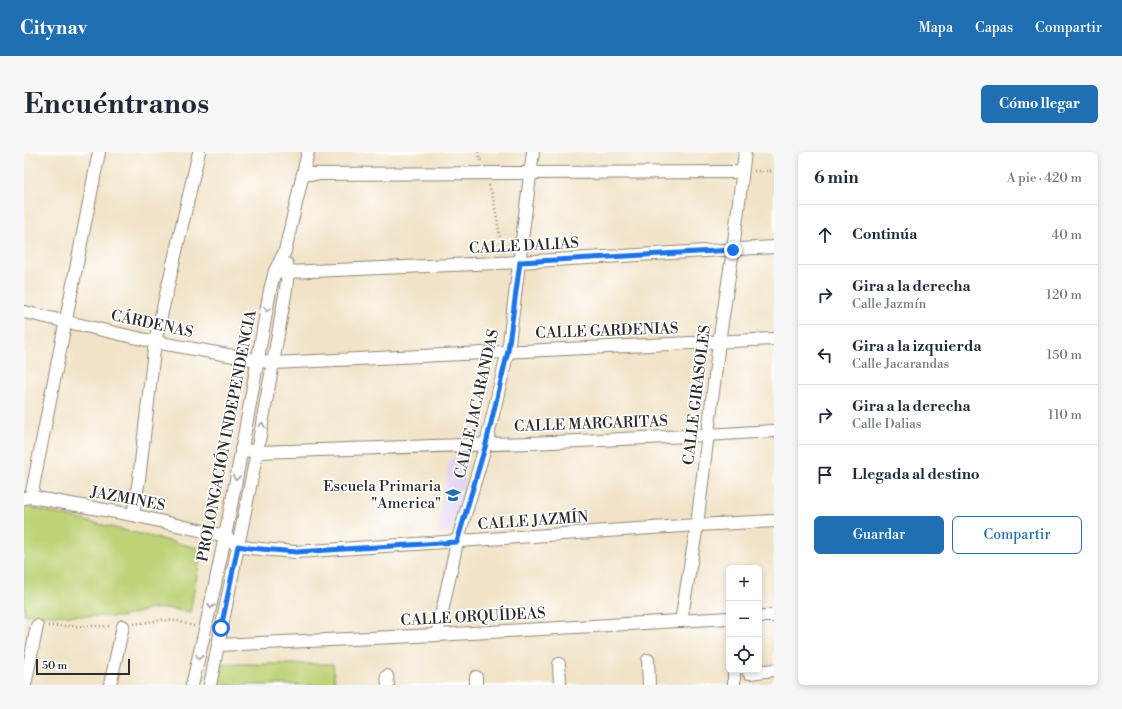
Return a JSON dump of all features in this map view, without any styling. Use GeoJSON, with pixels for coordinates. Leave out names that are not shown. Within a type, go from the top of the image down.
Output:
{"type":"FeatureCollection","features":[{"type":"Feature","properties":{"kind":"street"},"geometry":{"type":"LineString","coordinates":[[28,498],[66,321],[99,152]]}},
{"type":"Feature","properties":{"kind":"street"},"geometry":{"type":"LineString","coordinates":[[133,515],[139,479],[155,342],[199,152]]}},
{"type":"Feature","properties":{"kind":"street","name":"PROLONGACIÓN INDEPENDENCIA"},"geometry":{"type":"LineString","coordinates":[[192,685],[206,629],[225,536],[270,290],[275,271],[285,251],[308,152]]}},
{"type":"Feature","properties":{"kind":"street","name":"CALLE JACARANDAS"},"geometry":{"type":"LineString","coordinates":[[437,635],[457,542],[486,444],[508,351],[533,152]]}},
{"type":"Feature","properties":{"kind":"street","name":"CALLE GIRASOLES"},"geometry":{"type":"LineString","coordinates":[[681,621],[697,525],[719,342],[733,250],[745,152]]}},
{"type":"Feature","properties":{"kind":"street"},"geometry":{"type":"LineString","coordinates":[[304,174],[742,172]]}},
{"type":"Feature","properties":{"kind":"street","name":"CALLE DALIAS"},"geometry":{"type":"LineString","coordinates":[[275,271],[288,272],[520,262],[774,247]]}},
{"type":"Feature","properties":{"kind":"street","name":"PROLONGACIÓN INDEPENDENCIA"},"geometry":{"type":"LineString","coordinates":[[210,685],[274,363],[288,272],[285,251]]}},
{"type":"Feature","properties":{"kind":"street","name":"CÁRDENAS"},"geometry":{"type":"LineString","coordinates":[[24,312],[155,342],[274,363]]}},
{"type":"Feature","properties":{"kind":"street","name":"CALLE GARDENIAS"},"geometry":{"type":"LineString","coordinates":[[274,363],[774,339]]}},
{"type":"Feature","properties":{"kind":"street","name":"CALLE MARGARITAS"},"geometry":{"type":"LineString","coordinates":[[241,449],[257,452],[708,435],[774,431]]}},
{"type":"Feature","properties":{"kind":"street","name":"JAZMINES"},"geometry":{"type":"LineString","coordinates":[[28,498],[133,515],[225,536]]}},
{"type":"Feature","properties":{"kind":"street","name":"CALLE JAZMÍN"},"geometry":{"type":"LineString","coordinates":[[225,536],[238,546],[296,552],[774,521]]}},
{"type":"Feature","properties":{"kind":"street"},"geometry":{"type":"LineString","coordinates":[[762,616],[774,616]]}},
{"type":"Feature","properties":{"kind":"street","name":"CALLE ORQUÍDEAS"},"geometry":{"type":"LineString","coordinates":[[219,645],[437,635],[726,618]]}},
{"type":"Feature","properties":{"kind":"street"},"geometry":{"type":"LineString","coordinates":[[25,685],[37,626]]}},
{"type":"Feature","properties":{"kind":"street"},"geometry":{"type":"LineString","coordinates":[[110,685],[123,626]]}},
{"type":"Feature","properties":{"kind":"street"},"geometry":{"type":"LineString","coordinates":[[648,660],[649,685]]}},
{"type":"Feature","properties":{"kind":"street"},"geometry":{"type":"LineString","coordinates":[[559,664],[560,685]]}},
{"type":"Feature","properties":{"kind":"street"},"geometry":{"type":"LineString","coordinates":[[762,672],[774,670]]}},
{"type":"Feature","properties":{"kind":"path"},"geometry":{"type":"LineString","coordinates":[[478,152],[484,174],[494,198],[498,232],[503,250],[520,262]]}},
{"type":"Feature","properties":{"kind":"path"},"geometry":{"type":"LineString","coordinates":[[742,172],[774,170]]}},
{"type":"Feature","properties":{"kind":"shaded area","name":"Escuela Primaria \"America\""},"geometry":{"type":"Polygon","coordinates":[[[450,458],[467,459],[459,531],[437,533],[450,458]]]}},
{"type":"Feature","properties":{"kind":"green space"},"geometry":{"type":"Polygon","coordinates":[[[24,506],[202,549],[190,612],[166,608],[152,609],[121,617],[24,614],[24,506]]]}},
{"type":"Feature","properties":{"kind":"green space"},"geometry":{"type":"Polygon","coordinates":[[[222,664],[333,664],[335,685],[217,685],[222,664]]]}},
{"type":"Feature","properties":{"kind":"place","name":"Escuela Primaria \"America\""},"geometry":{"type":"Point","coordinates":[453,495]}},
{"type":"Feature","properties":{"kind":"route"},"geometry":{"type":"LineString","coordinates":[[221,628],[238,546],[296,552],[457,542],[486,444],[508,351],[520,262],[733,250]]}}]}
